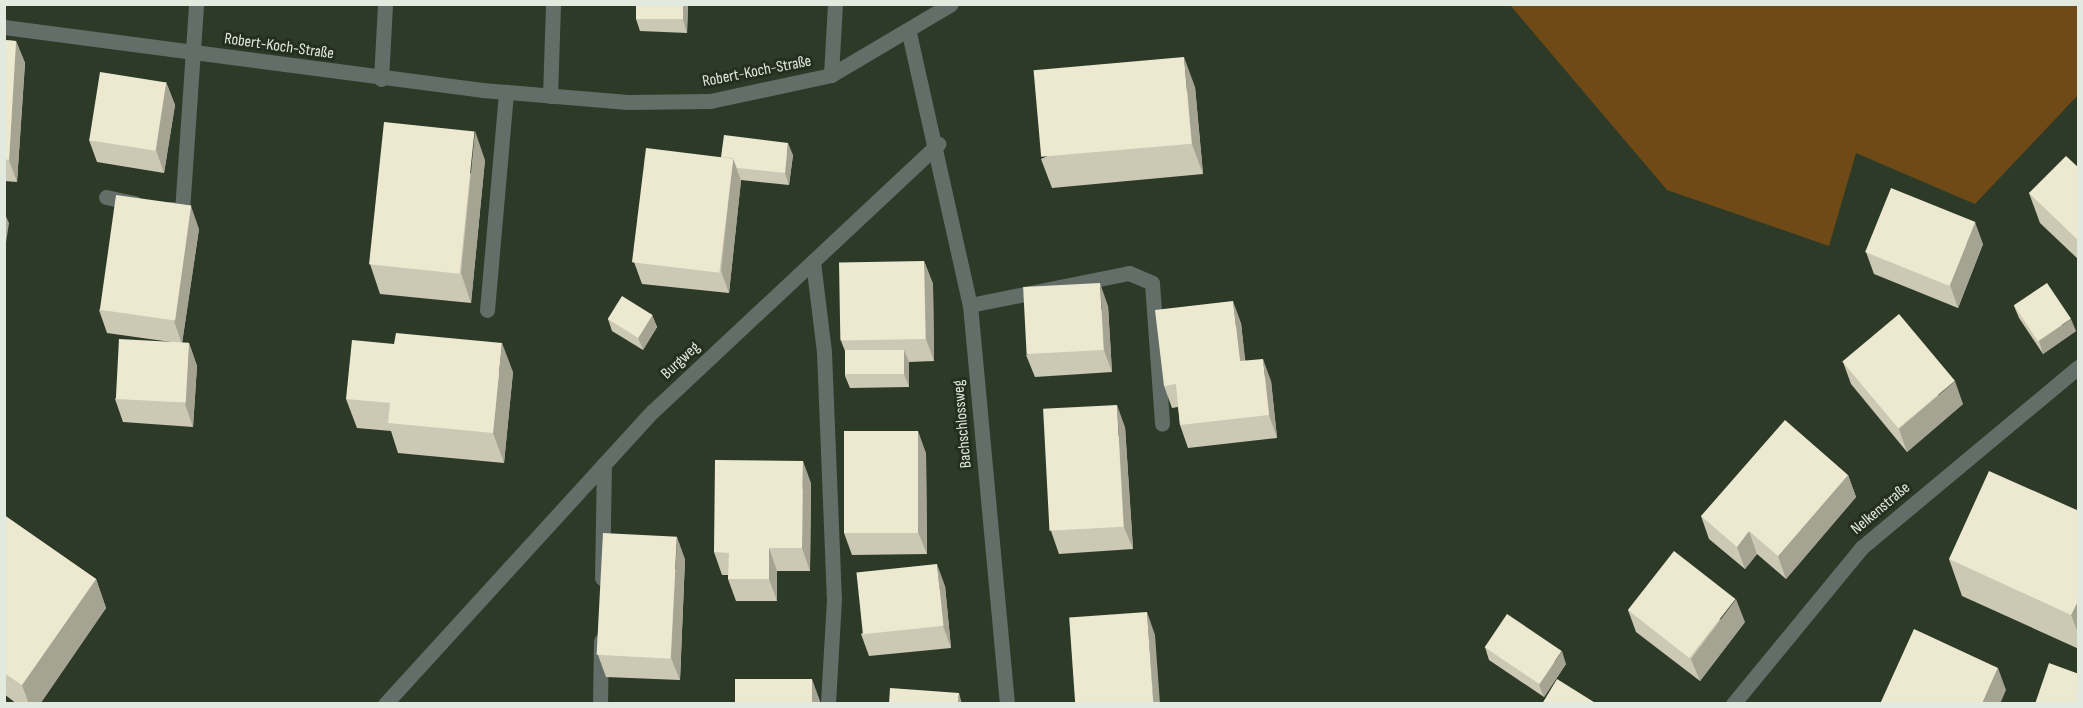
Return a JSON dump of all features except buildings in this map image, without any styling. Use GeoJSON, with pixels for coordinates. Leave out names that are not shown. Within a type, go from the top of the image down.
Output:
{"type":"FeatureCollection","features":[{"type":"Feature","properties":{"kind":"street"},"geometry":{"type":"LineString","coordinates":[[106,198],[182,211],[196,4]]}},
{"type":"Feature","properties":{"kind":"street"},"geometry":{"type":"LineString","coordinates":[[381,79],[385,4]]}},
{"type":"Feature","properties":{"kind":"street"},"geometry":{"type":"LineString","coordinates":[[550,96],[553,4]]}},
{"type":"Feature","properties":{"kind":"street"},"geometry":{"type":"LineString","coordinates":[[831,75],[835,4]]}},
{"type":"Feature","properties":{"kind":"street","name":"Robert-Koch-Straße"},"geometry":{"type":"LineString","coordinates":[[4,27],[381,79],[550,96],[710,101],[831,75],[909,33],[951,4]]}},
{"type":"Feature","properties":{"kind":"street"},"geometry":{"type":"LineString","coordinates":[[909,33],[938,144]]}},
{"type":"Feature","properties":{"kind":"street"},"geometry":{"type":"LineString","coordinates":[[487,310],[506,92]]}},
{"type":"Feature","properties":{"kind":"street","name":"Burgweg"},"geometry":{"type":"LineString","coordinates":[[385,704],[604,465],[938,144]]}},
{"type":"Feature","properties":{"kind":"street","name":"Bachschlossweg"},"geometry":{"type":"LineString","coordinates":[[938,144],[970,305],[1007,704]]}},
{"type":"Feature","properties":{"kind":"street"},"geometry":{"type":"LineString","coordinates":[[813,262],[824,352],[833,577],[828,704]]}},
{"type":"Feature","properties":{"kind":"street"},"geometry":{"type":"LineString","coordinates":[[970,305],[1129,273],[1152,283],[1162,424]]}},
{"type":"Feature","properties":{"kind":"street","name":"Nelkenstraße"},"geometry":{"type":"LineString","coordinates":[[1741,701],[1861,548],[2079,367]]}},
{"type":"Feature","properties":{"kind":"street"},"geometry":{"type":"LineString","coordinates":[[601,596],[604,465]]}},
{"type":"Feature","properties":{"kind":"street"},"geometry":{"type":"LineString","coordinates":[[600,704],[601,620]]}},
{"type":"Feature","properties":{"kind":"shaded area"},"geometry":{"type":"Polygon","coordinates":[[[1510,5],[2078,5],[2078,95],[1975,204],[1856,153],[1829,246],[1667,190],[1510,5]]]}}]}
